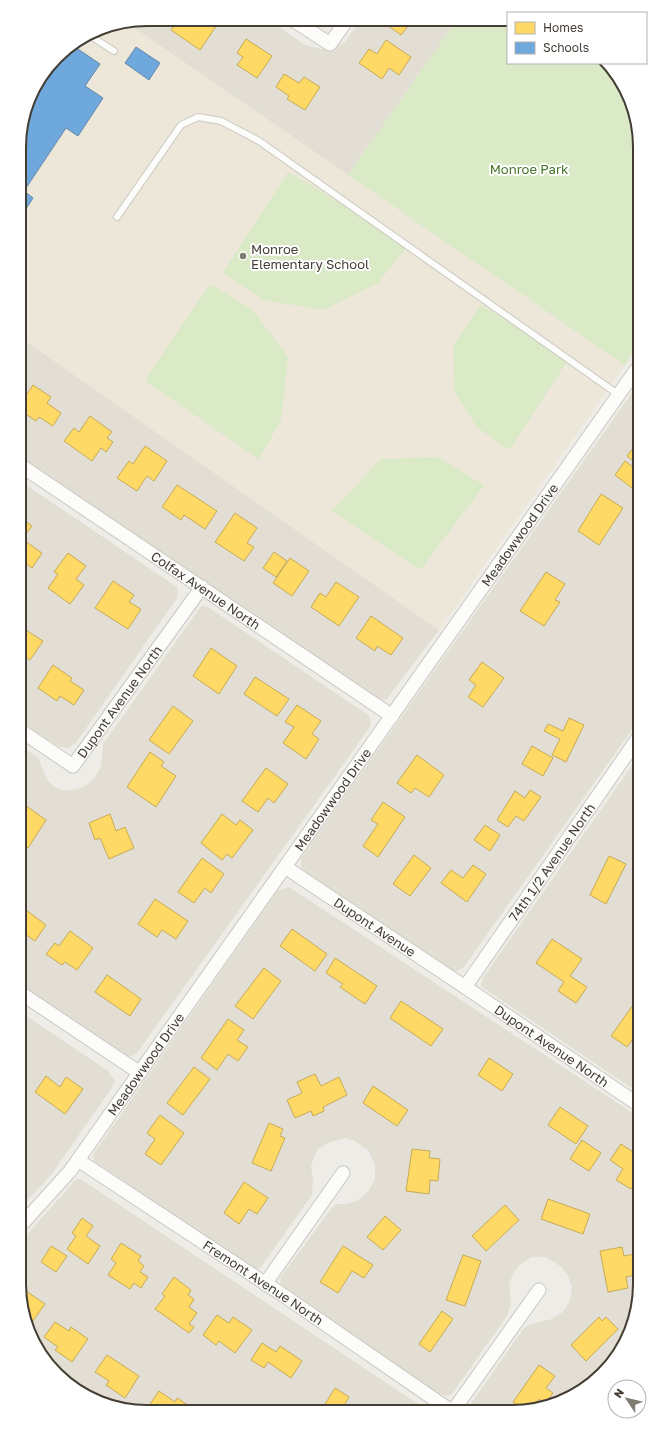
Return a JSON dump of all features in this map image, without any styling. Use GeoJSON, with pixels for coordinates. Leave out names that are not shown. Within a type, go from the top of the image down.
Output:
{"type":"FeatureCollection","features":[{"type":"Feature","properties":{"kind":"street"},"geometry":{"type":"LineString","coordinates":[[302,26],[330,44],[343,26]]}},
{"type":"Feature","properties":{"kind":"street","name":"Meadowwood Drive"},"geometry":{"type":"LineString","coordinates":[[26,1220],[78,1160],[633,374]]}},
{"type":"Feature","properties":{"kind":"street","name":"Colfax Avenue North"},"geometry":{"type":"LineString","coordinates":[[26,469],[392,716]]}},
{"type":"Feature","properties":{"kind":"street","name":"Dupont Avenue North"},"geometry":{"type":"LineString","coordinates":[[26,734],[73,766],[202,587]]}},
{"type":"Feature","properties":{"kind":"street","name":"74th 1/2 Avenue North"},"geometry":{"type":"LineString","coordinates":[[465,987],[633,745]]}},
{"type":"Feature","properties":{"kind":"street","name":"Dupont Avenue"},"geometry":{"type":"LineString","coordinates":[[285,867],[465,987]]}},
{"type":"Feature","properties":{"kind":"street","name":"Dupont Avenue North"},"geometry":{"type":"LineString","coordinates":[[465,987],[633,1101]]}},
{"type":"Feature","properties":{"kind":"street"},"geometry":{"type":"LineString","coordinates":[[26,997],[140,1073]]}},
{"type":"Feature","properties":{"kind":"street","name":"Fremont Avenue North"},"geometry":{"type":"LineString","coordinates":[[78,1160],[265,1284],[443,1405]]}},
{"type":"Feature","properties":{"kind":"street"},"geometry":{"type":"LineString","coordinates":[[265,1284],[343,1173]]}},
{"type":"Feature","properties":{"kind":"street"},"geometry":{"type":"LineString","coordinates":[[457,1405],[539,1290]]}},
{"type":"Feature","properties":{"kind":"lane"},"geometry":{"type":"LineString","coordinates":[[95,39],[114,51]]}},
{"type":"Feature","properties":{"kind":"lane"},"geometry":{"type":"LineString","coordinates":[[117,217],[180,125],[198,117],[220,121],[259,141],[619,395]]}},
{"type":"Feature","properties":{"kind":"shaded area"},"geometry":{"type":"Polygon","coordinates":[[[278,26],[305,45],[321,49],[334,49],[345,42],[356,26],[452,26],[348,175],[133,27],[278,26]]]}},
{"type":"Feature","properties":{"kind":"shaded area"},"geometry":{"type":"Polygon","coordinates":[[[318,26],[329,26],[324,28],[318,26]]]}},
{"type":"Feature","properties":{"kind":"shaded area","name":"Monroe Elementary School"},"geometry":{"type":"Polygon","coordinates":[[[133,27],[625,365],[439,630],[26,341],[27,132],[35,101],[46,80],[67,56],[80,46],[108,32],[133,27]]]}},
{"type":"Feature","properties":{"kind":"shaded area"},"geometry":{"type":"Polygon","coordinates":[[[26,341],[439,630],[386,700],[379,699],[26,462],[26,341]]]}},
{"type":"Feature","properties":{"kind":"shaded area"},"geometry":{"type":"Polygon","coordinates":[[[633,392],[633,728],[464,967],[457,971],[452,970],[305,872],[301,867],[301,858],[633,392]]]}},
{"type":"Feature","properties":{"kind":"shaded area"},"geometry":{"type":"Polygon","coordinates":[[[26,485],[177,587],[178,592],[177,598],[75,744],[68,748],[58,746],[26,725],[26,485]]]}},
{"type":"Feature","properties":{"kind":"shaded area"},"geometry":{"type":"Polygon","coordinates":[[[202,606],[208,607],[368,715],[371,721],[370,727],[137,1053],[132,1056],[126,1056],[26,990],[26,750],[38,758],[47,779],[54,787],[64,791],[78,789],[88,784],[95,777],[101,766],[103,744],[202,606]]]}},
{"type":"Feature","properties":{"kind":"shaded area"},"geometry":{"type":"Polygon","coordinates":[[[633,764],[633,1088],[482,987],[481,984],[483,978],[633,764]]]}},
{"type":"Feature","properties":{"kind":"shaded area"},"geometry":{"type":"Polygon","coordinates":[[[289,887],[633,1113],[633,1292],[631,1307],[627,1323],[613,1351],[592,1375],[579,1385],[558,1396],[527,1404],[470,1405],[524,1328],[531,1324],[552,1319],[563,1312],[570,1301],[572,1286],[568,1276],[562,1267],[546,1257],[531,1257],[520,1265],[514,1272],[509,1284],[511,1304],[507,1316],[452,1394],[446,1396],[440,1394],[282,1288],[280,1283],[281,1277],[331,1209],[336,1204],[346,1204],[357,1201],[368,1192],[375,1179],[375,1166],[369,1151],[355,1141],[345,1138],[330,1142],[318,1149],[311,1167],[313,1179],[312,1195],[261,1267],[257,1269],[253,1268],[95,1162],[93,1157],[94,1153],[278,890],[289,887]]]}},
{"type":"Feature","properties":{"kind":"shaded area"},"geometry":{"type":"Polygon","coordinates":[[[26,1016],[108,1071],[115,1081],[51,1175],[26,1202],[26,1016]]]}},
{"type":"Feature","properties":{"kind":"shaded area"},"geometry":{"type":"Polygon","coordinates":[[[78,1179],[82,1180],[420,1405],[132,1404],[108,1399],[87,1389],[73,1380],[51,1358],[35,1330],[30,1315],[26,1284],[26,1236],[74,1181],[78,1179]]]}},
{"type":"Feature","properties":{"kind":"green space","name":"Monroe Park"},"geometry":{"type":"Polygon","coordinates":[[[452,26],[507,26],[507,64],[600,64],[608,73],[624,101],[632,132],[633,353],[625,365],[348,175],[452,26]]]}},
{"type":"Feature","properties":{"kind":"green space"},"geometry":{"type":"Polygon","coordinates":[[[288,172],[409,244],[378,283],[323,310],[264,300],[223,273],[288,172]]]}},
{"type":"Feature","properties":{"kind":"green space"},"geometry":{"type":"Polygon","coordinates":[[[210,284],[253,310],[288,357],[281,420],[259,459],[145,381],[210,284]]]}},
{"type":"Feature","properties":{"kind":"green space"},"geometry":{"type":"Polygon","coordinates":[[[481,305],[568,360],[509,450],[477,427],[455,393],[453,347],[481,305]]]}},
{"type":"Feature","properties":{"kind":"green space"},"geometry":{"type":"Polygon","coordinates":[[[437,457],[484,485],[420,570],[332,511],[381,459],[437,457]]]}},
{"type":"Feature","properties":{"kind":"building: Homes"},"geometry":{"type":"Polygon","coordinates":[[[174,26],[216,26],[200,50],[171,30],[174,26]]]}},
{"type":"Feature","properties":{"kind":"building: Homes"},"geometry":{"type":"Polygon","coordinates":[[[389,26],[408,26],[401,35],[389,26]]]}},
{"type":"Feature","properties":{"kind":"building: Homes"},"geometry":{"type":"Polygon","coordinates":[[[246,39],[272,56],[257,78],[237,65],[243,57],[237,53],[246,39]]]}},
{"type":"Feature","properties":{"kind":"building: Homes"},"geometry":{"type":"Polygon","coordinates":[[[386,40],[411,57],[399,75],[389,68],[382,79],[359,63],[369,49],[377,54],[386,40]]]}},
{"type":"Feature","properties":{"kind":"building: Homes"},"geometry":{"type":"Polygon","coordinates":[[[284,74],[299,83],[304,77],[320,87],[305,110],[287,99],[289,96],[276,87],[284,74]]]}},
{"type":"Feature","properties":{"kind":"building: Homes"},"geometry":{"type":"Polygon","coordinates":[[[33,385],[51,397],[47,403],[61,413],[53,426],[39,417],[36,421],[26,414],[26,395],[33,385]]]}},
{"type":"Feature","properties":{"kind":"building: Homes"},"geometry":{"type":"Polygon","coordinates":[[[90,416],[112,432],[107,438],[113,442],[106,452],[101,448],[92,461],[64,441],[74,428],[79,432],[90,416]]]}},
{"type":"Feature","properties":{"kind":"building: Homes"},"geometry":{"type":"Polygon","coordinates":[[[145,446],[167,461],[154,481],[147,476],[137,491],[117,478],[129,461],[133,464],[145,446]]]}},
{"type":"Feature","properties":{"kind":"building: Homes"},"geometry":{"type":"Polygon","coordinates":[[[633,448],[633,461],[627,456],[633,448]]]}},
{"type":"Feature","properties":{"kind":"building: Homes"},"geometry":{"type":"Polygon","coordinates":[[[625,461],[633,467],[633,489],[615,475],[625,461]]]}},
{"type":"Feature","properties":{"kind":"building: Homes"},"geometry":{"type":"Polygon","coordinates":[[[177,485],[217,511],[205,529],[184,515],[181,520],[162,507],[177,485]]]}},
{"type":"Feature","properties":{"kind":"building: Homes"},"geometry":{"type":"Polygon","coordinates":[[[601,494],[623,508],[599,545],[578,531],[601,494]]]}},
{"type":"Feature","properties":{"kind":"building: Homes"},"geometry":{"type":"Polygon","coordinates":[[[235,513],[257,528],[247,543],[254,547],[244,561],[215,542],[235,513]]]}},
{"type":"Feature","properties":{"kind":"building: Homes"},"geometry":{"type":"Polygon","coordinates":[[[26,522],[32,526],[26,534],[26,522]]]}},
{"type":"Feature","properties":{"kind":"building: Homes"},"geometry":{"type":"Polygon","coordinates":[[[26,542],[42,553],[32,568],[26,564],[26,542]]]}},
{"type":"Feature","properties":{"kind":"building: Homes"},"geometry":{"type":"Polygon","coordinates":[[[274,552],[287,561],[276,577],[263,568],[274,552]]]}},
{"type":"Feature","properties":{"kind":"building: Homes"},"geometry":{"type":"Polygon","coordinates":[[[68,553],[86,566],[76,579],[84,585],[70,604],[48,588],[58,574],[54,572],[68,553]]]}},
{"type":"Feature","properties":{"kind":"building: Homes"},"geometry":{"type":"Polygon","coordinates":[[[290,558],[309,571],[292,596],[273,583],[290,558]]]}},
{"type":"Feature","properties":{"kind":"building: Homes"},"geometry":{"type":"Polygon","coordinates":[[[546,572],[565,584],[555,600],[560,602],[544,626],[520,611],[546,572]]]}},
{"type":"Feature","properties":{"kind":"building: Homes"},"geometry":{"type":"Polygon","coordinates":[[[113,581],[134,595],[129,602],[141,609],[128,629],[95,608],[113,581]]]}},
{"type":"Feature","properties":{"kind":"building: Homes"},"geometry":{"type":"Polygon","coordinates":[[[336,582],[359,597],[339,626],[311,607],[320,593],[326,597],[336,582]]]}},
{"type":"Feature","properties":{"kind":"building: Homes"},"geometry":{"type":"Polygon","coordinates":[[[371,616],[403,638],[391,655],[377,646],[375,651],[356,638],[371,616]]]}},
{"type":"Feature","properties":{"kind":"building: Homes"},"geometry":{"type":"Polygon","coordinates":[[[26,630],[43,641],[30,660],[26,657],[26,630]]]}},
{"type":"Feature","properties":{"kind":"building: Homes"},"geometry":{"type":"Polygon","coordinates":[[[211,648],[237,666],[219,694],[193,676],[211,648]]]}},
{"type":"Feature","properties":{"kind":"building: Homes"},"geometry":{"type":"Polygon","coordinates":[[[482,662],[504,678],[483,707],[468,697],[476,685],[469,680],[482,662]]]}},
{"type":"Feature","properties":{"kind":"building: Homes"},"geometry":{"type":"Polygon","coordinates":[[[53,665],[72,678],[70,681],[84,690],[74,705],[60,696],[57,701],[38,688],[53,665]]]}},
{"type":"Feature","properties":{"kind":"building: Homes"},"geometry":{"type":"Polygon","coordinates":[[[255,677],[289,699],[277,716],[244,694],[255,677]]]}},
{"type":"Feature","properties":{"kind":"building: Homes"},"geometry":{"type":"Polygon","coordinates":[[[297,705],[321,721],[312,734],[319,739],[306,759],[283,743],[294,727],[285,722],[297,705]]]}},
{"type":"Feature","properties":{"kind":"building: Homes"},"geometry":{"type":"Polygon","coordinates":[[[173,706],[193,721],[169,754],[149,740],[173,706]]]}},
{"type":"Feature","properties":{"kind":"building: Homes"},"geometry":{"type":"Polygon","coordinates":[[[569,718],[584,725],[566,762],[552,755],[560,739],[544,731],[548,724],[563,731],[569,718]]]}},
{"type":"Feature","properties":{"kind":"building: Homes"},"geometry":{"type":"Polygon","coordinates":[[[532,746],[553,758],[543,776],[522,764],[532,746]]]}},
{"type":"Feature","properties":{"kind":"building: Homes"},"geometry":{"type":"Polygon","coordinates":[[[150,752],[164,762],[161,766],[176,776],[156,807],[127,787],[150,752]]]}},
{"type":"Feature","properties":{"kind":"building: Homes"},"geometry":{"type":"Polygon","coordinates":[[[417,755],[444,775],[429,797],[415,788],[411,793],[397,783],[417,755]]]}},
{"type":"Feature","properties":{"kind":"building: Homes"},"geometry":{"type":"Polygon","coordinates":[[[266,768],[288,784],[274,803],[268,798],[258,812],[242,801],[266,768]]]}},
{"type":"Feature","properties":{"kind":"building: Homes"},"geometry":{"type":"Polygon","coordinates":[[[530,790],[541,797],[524,821],[516,816],[508,827],[497,820],[515,791],[525,798],[530,790]]]}},
{"type":"Feature","properties":{"kind":"building: Homes"},"geometry":{"type":"Polygon","coordinates":[[[383,802],[405,817],[378,857],[363,846],[378,824],[371,820],[383,802]]]}},
{"type":"Feature","properties":{"kind":"building: Homes"},"geometry":{"type":"Polygon","coordinates":[[[26,806],[46,820],[28,848],[26,847],[26,806]]]}},
{"type":"Feature","properties":{"kind":"building: Homes"},"geometry":{"type":"Polygon","coordinates":[[[110,814],[116,831],[125,827],[134,848],[109,859],[100,838],[95,840],[89,823],[110,814]]]}},
{"type":"Feature","properties":{"kind":"building: Homes"},"geometry":{"type":"Polygon","coordinates":[[[222,814],[236,825],[240,820],[253,830],[232,858],[227,854],[222,860],[201,843],[222,814]]]}},
{"type":"Feature","properties":{"kind":"building: Homes"},"geometry":{"type":"Polygon","coordinates":[[[485,825],[500,835],[490,851],[474,840],[485,825]]]}},
{"type":"Feature","properties":{"kind":"building: Homes"},"geometry":{"type":"Polygon","coordinates":[[[414,855],[431,868],[410,896],[393,884],[414,855]]]}},
{"type":"Feature","properties":{"kind":"building: Homes"},"geometry":{"type":"Polygon","coordinates":[[[609,856],[626,864],[606,904],[590,895],[609,856]]]}},
{"type":"Feature","properties":{"kind":"building: Homes"},"geometry":{"type":"Polygon","coordinates":[[[202,858],[224,874],[211,893],[205,888],[194,903],[178,892],[202,858]]]}},
{"type":"Feature","properties":{"kind":"building: Homes"},"geometry":{"type":"Polygon","coordinates":[[[473,865],[486,874],[467,902],[441,883],[451,870],[463,878],[473,865]]]}},
{"type":"Feature","properties":{"kind":"building: Homes"},"geometry":{"type":"Polygon","coordinates":[[[155,899],[188,921],[176,939],[162,930],[157,937],[138,924],[155,899]]]}},
{"type":"Feature","properties":{"kind":"building: Homes"},"geometry":{"type":"Polygon","coordinates":[[[26,910],[46,925],[35,941],[26,935],[26,910]]]}},
{"type":"Feature","properties":{"kind":"building: Homes"},"geometry":{"type":"Polygon","coordinates":[[[292,929],[327,954],[315,971],[280,946],[292,929]]]}},
{"type":"Feature","properties":{"kind":"building: Homes"},"geometry":{"type":"Polygon","coordinates":[[[70,931],[93,948],[77,970],[65,962],[62,965],[46,954],[55,943],[59,946],[70,931]]]}},
{"type":"Feature","properties":{"kind":"building: Homes"},"geometry":{"type":"Polygon","coordinates":[[[552,939],[582,959],[570,976],[587,987],[576,1003],[558,991],[564,982],[536,963],[552,939]]]}},
{"type":"Feature","properties":{"kind":"building: Homes"},"geometry":{"type":"Polygon","coordinates":[[[335,958],[377,986],[365,1004],[340,987],[343,984],[326,973],[335,958]]]}},
{"type":"Feature","properties":{"kind":"building: Homes"},"geometry":{"type":"Polygon","coordinates":[[[264,968],[281,981],[253,1019],[235,1006],[264,968]]]}},
{"type":"Feature","properties":{"kind":"building: Homes"},"geometry":{"type":"Polygon","coordinates":[[[107,975],[141,999],[130,1016],[95,992],[107,975]]]}},
{"type":"Feature","properties":{"kind":"building: Homes"},"geometry":{"type":"Polygon","coordinates":[[[401,1001],[443,1029],[431,1046],[390,1018],[401,1001]]]}},
{"type":"Feature","properties":{"kind":"building: Homes"},"geometry":{"type":"Polygon","coordinates":[[[633,1005],[633,1039],[627,1047],[611,1036],[633,1005]]]}},
{"type":"Feature","properties":{"kind":"building: Homes"},"geometry":{"type":"Polygon","coordinates":[[[228,1019],[244,1030],[237,1040],[248,1047],[238,1061],[228,1054],[217,1070],[201,1058],[228,1019]]]}},
{"type":"Feature","properties":{"kind":"building: Homes"},"geometry":{"type":"Polygon","coordinates":[[[489,1058],[513,1074],[502,1091],[478,1075],[489,1058]]]}},
{"type":"Feature","properties":{"kind":"building: Homes"},"geometry":{"type":"Polygon","coordinates":[[[194,1067],[210,1079],[183,1115],[167,1103],[194,1067]]]}},
{"type":"Feature","properties":{"kind":"building: Homes"},"geometry":{"type":"Polygon","coordinates":[[[315,1074],[321,1086],[339,1077],[347,1095],[323,1107],[324,1111],[313,1116],[311,1111],[295,1118],[287,1100],[302,1093],[297,1082],[315,1074]]]}},
{"type":"Feature","properties":{"kind":"building: Homes"},"geometry":{"type":"Polygon","coordinates":[[[46,1076],[60,1087],[66,1077],[83,1089],[65,1114],[35,1092],[46,1076]]]}},
{"type":"Feature","properties":{"kind":"building: Homes"},"geometry":{"type":"Polygon","coordinates":[[[373,1086],[408,1110],[397,1126],[363,1103],[373,1086]]]}},
{"type":"Feature","properties":{"kind":"building: Homes"},"geometry":{"type":"Polygon","coordinates":[[[560,1107],[588,1126],[576,1144],[548,1125],[560,1107]]]}},
{"type":"Feature","properties":{"kind":"building: Homes"},"geometry":{"type":"Polygon","coordinates":[[[160,1115],[184,1133],[161,1165],[145,1154],[155,1139],[147,1133],[160,1115]]]}},
{"type":"Feature","properties":{"kind":"building: Homes"},"geometry":{"type":"Polygon","coordinates":[[[269,1123],[283,1129],[280,1136],[285,1138],[271,1171],[252,1163],[269,1123]]]}},
{"type":"Feature","properties":{"kind":"building: Homes"},"geometry":{"type":"Polygon","coordinates":[[[582,1140],[601,1153],[589,1171],[570,1159],[582,1140]]]}},
{"type":"Feature","properties":{"kind":"building: Homes"},"geometry":{"type":"Polygon","coordinates":[[[621,1144],[633,1152],[633,1186],[631,1189],[616,1180],[623,1169],[610,1160],[621,1144]]]}},
{"type":"Feature","properties":{"kind":"building: Homes"},"geometry":{"type":"Polygon","coordinates":[[[412,1149],[430,1151],[429,1158],[440,1159],[438,1181],[430,1180],[429,1194],[406,1191],[412,1149]]]}},
{"type":"Feature","properties":{"kind":"building: Homes"},"geometry":{"type":"Polygon","coordinates":[[[244,1182],[268,1198],[257,1214],[249,1209],[239,1224],[224,1213],[244,1182]]]}},
{"type":"Feature","properties":{"kind":"building: Homes"},"geometry":{"type":"Polygon","coordinates":[[[548,1199],[590,1214],[583,1234],[541,1219],[548,1199]]]}},
{"type":"Feature","properties":{"kind":"building: Homes"},"geometry":{"type":"Polygon","coordinates":[[[505,1205],[519,1220],[486,1251],[472,1236],[505,1205]]]}},
{"type":"Feature","properties":{"kind":"building: Homes"},"geometry":{"type":"Polygon","coordinates":[[[385,1216],[401,1230],[383,1250],[367,1237],[385,1216]]]}},
{"type":"Feature","properties":{"kind":"building: Homes"},"geometry":{"type":"Polygon","coordinates":[[[82,1218],[93,1226],[86,1236],[100,1246],[88,1264],[67,1249],[76,1236],[72,1233],[82,1218]]]}},
{"type":"Feature","properties":{"kind":"building: Homes"},"geometry":{"type":"Polygon","coordinates":[[[121,1243],[141,1256],[138,1261],[144,1266],[140,1272],[148,1277],[141,1288],[134,1283],[130,1289],[108,1275],[116,1263],[111,1259],[121,1243]]]}},
{"type":"Feature","properties":{"kind":"building: Homes"},"geometry":{"type":"Polygon","coordinates":[[[51,1246],[67,1256],[56,1272],[41,1262],[51,1246]]]}},
{"type":"Feature","properties":{"kind":"building: Homes"},"geometry":{"type":"Polygon","coordinates":[[[343,1246],[373,1265],[364,1278],[352,1271],[338,1293],[320,1282],[343,1246]]]}},
{"type":"Feature","properties":{"kind":"building: Homes"},"geometry":{"type":"Polygon","coordinates":[[[622,1247],[624,1256],[633,1254],[633,1275],[626,1277],[628,1288],[608,1292],[600,1251],[622,1247]]]}},
{"type":"Feature","properties":{"kind":"building: Homes"},"geometry":{"type":"Polygon","coordinates":[[[463,1255],[481,1261],[465,1306],[446,1300],[463,1255]]]}},
{"type":"Feature","properties":{"kind":"building: Homes"},"geometry":{"type":"Polygon","coordinates":[[[174,1277],[191,1290],[188,1295],[194,1299],[189,1307],[197,1313],[189,1324],[194,1327],[189,1333],[155,1309],[165,1296],[162,1294],[174,1277]]]}},
{"type":"Feature","properties":{"kind":"building: Homes"},"geometry":{"type":"Polygon","coordinates":[[[26,1291],[45,1304],[32,1322],[26,1291]]]}},
{"type":"Feature","properties":{"kind":"building: Homes"},"geometry":{"type":"Polygon","coordinates":[[[442,1311],[453,1319],[430,1352],[419,1344],[442,1311]]]}},
{"type":"Feature","properties":{"kind":"building: Homes"},"geometry":{"type":"Polygon","coordinates":[[[217,1315],[229,1323],[233,1317],[252,1330],[235,1353],[219,1341],[216,1345],[203,1335],[217,1315]]]}},
{"type":"Feature","properties":{"kind":"building: Homes"},"geometry":{"type":"Polygon","coordinates":[[[599,1317],[602,1321],[606,1317],[618,1329],[586,1361],[571,1345],[599,1317]]]}},
{"type":"Feature","properties":{"kind":"building: Homes"},"geometry":{"type":"Polygon","coordinates":[[[55,1322],[69,1331],[71,1327],[88,1339],[72,1362],[55,1350],[58,1347],[44,1337],[55,1322]]]}},
{"type":"Feature","properties":{"kind":"building: Homes"},"geometry":{"type":"Polygon","coordinates":[[[262,1343],[276,1352],[280,1346],[302,1361],[291,1378],[268,1362],[264,1368],[251,1360],[262,1343]]]}},
{"type":"Feature","properties":{"kind":"building: Homes"},"geometry":{"type":"Polygon","coordinates":[[[107,1355],[139,1376],[125,1398],[106,1385],[109,1381],[95,1372],[107,1355]]]}},
{"type":"Feature","properties":{"kind":"building: Homes"},"geometry":{"type":"Polygon","coordinates":[[[539,1365],[555,1376],[546,1388],[553,1393],[548,1399],[542,1401],[539,1399],[537,1402],[527,1404],[517,1405],[513,1402],[539,1365]]]}},
{"type":"Feature","properties":{"kind":"building: Homes"},"geometry":{"type":"Polygon","coordinates":[[[335,1388],[349,1397],[344,1405],[324,1405],[335,1388]]]}},
{"type":"Feature","properties":{"kind":"building: Homes"},"geometry":{"type":"Polygon","coordinates":[[[159,1391],[175,1402],[177,1398],[188,1405],[149,1405],[159,1391]]]}},
{"type":"Feature","properties":{"kind":"building: Schools"},"geometry":{"type":"Polygon","coordinates":[[[136,47],[160,63],[149,80],[125,63],[136,47]]]}},
{"type":"Feature","properties":{"kind":"building: Schools"},"geometry":{"type":"Polygon","coordinates":[[[77,48],[100,64],[85,86],[103,98],[78,136],[66,128],[26,188],[26,139],[30,116],[35,101],[51,73],[67,56],[77,48]]]}},
{"type":"Feature","properties":{"kind":"building: Schools"},"geometry":{"type":"Polygon","coordinates":[[[26,193],[33,198],[26,209],[26,193]]]}},
{"type":"Feature","properties":{"kind":"place","name":"Monroe Elementary School"},"geometry":{"type":"Point","coordinates":[243,256]}}]}
